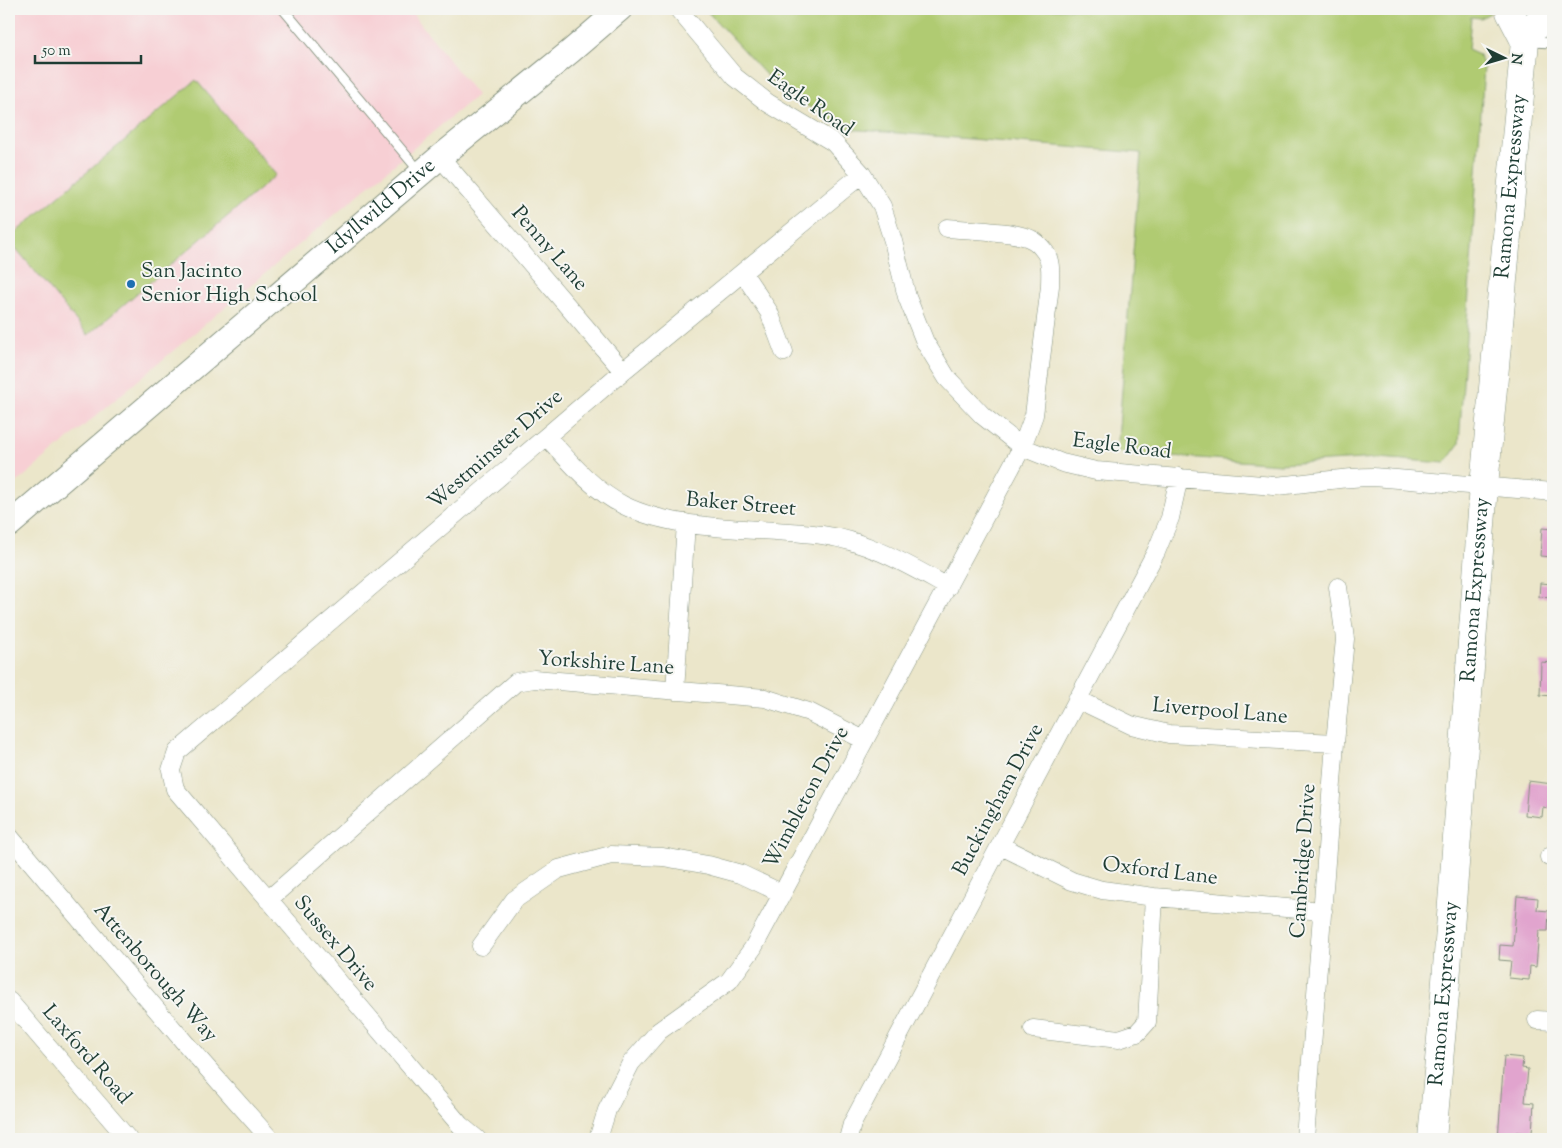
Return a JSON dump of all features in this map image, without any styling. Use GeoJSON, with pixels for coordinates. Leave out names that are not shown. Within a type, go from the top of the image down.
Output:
{"type":"FeatureCollection","features":[{"type":"Feature","properties":{"kind":"main road"},"geometry":{"type":"LineString","coordinates":[[1510,9],[1525,41]]}},
{"type":"Feature","properties":{"kind":"main road","name":"Ramona Expressway"},"geometry":{"type":"LineString","coordinates":[[1432,1139],[1484,486],[1525,41],[1547,9]]}},
{"type":"Feature","properties":{"kind":"street","name":"Idyllwild Drive"},"geometry":{"type":"LineString","coordinates":[[9,525],[440,157],[620,9]]}},
{"type":"Feature","properties":{"kind":"street","name":"Eagle Road"},"geometry":{"type":"LineString","coordinates":[[678,9],[735,78],[768,103],[833,142],[862,174],[882,206],[907,297],[925,342],[947,378],[982,416],[1022,447],[1062,463],[1096,471],[1274,486],[1352,477],[1373,477],[1553,492]]}},
{"type":"Feature","properties":{"kind":"street","name":"Penny Lane"},"geometry":{"type":"LineString","coordinates":[[440,157],[623,371]]}},
{"type":"Feature","properties":{"kind":"street","name":"Westminster Drive"},"geometry":{"type":"LineString","coordinates":[[171,770],[177,752],[623,371],[862,174]]}},
{"type":"Feature","properties":{"kind":"street","name":"Wimbleton Drive"},"geometry":{"type":"LineString","coordinates":[[598,1139],[607,1110],[631,1063],[659,1031],[729,981],[753,948],[1022,447],[1034,415],[1050,286],[1046,252],[1033,240],[1020,236],[947,228]]}},
{"type":"Feature","properties":{"kind":"street"},"geometry":{"type":"LineString","coordinates":[[744,273],[769,312],[784,352]]}},
{"type":"Feature","properties":{"kind":"street","name":"Baker Street"},"geometry":{"type":"LineString","coordinates":[[547,437],[586,479],[622,504],[654,518],[686,523],[824,535],[852,542],[899,559],[948,587]]}},
{"type":"Feature","properties":{"kind":"street","name":"Buckingham Drive"},"geometry":{"type":"LineString","coordinates":[[848,1139],[852,1124],[1156,552],[1170,518],[1179,477]]}},
{"type":"Feature","properties":{"kind":"street"},"geometry":{"type":"LineString","coordinates":[[675,691],[686,523]]}},
{"type":"Feature","properties":{"kind":"street","name":"Cambridge Drive"},"geometry":{"type":"LineString","coordinates":[[1305,1139],[1335,743],[1345,639],[1338,586]]}},
{"type":"Feature","properties":{"kind":"street","name":"Yorkshire Lane"},"geometry":{"type":"LineString","coordinates":[[268,900],[516,682],[534,679],[765,698],[809,712],[864,740]]}},
{"type":"Feature","properties":{"kind":"street","name":"Liverpool Lane"},"geometry":{"type":"LineString","coordinates":[[1077,699],[1131,726],[1169,734],[1335,743]]}},
{"type":"Feature","properties":{"kind":"street","name":"Sussex Drive"},"geometry":{"type":"LineString","coordinates":[[171,770],[176,789],[268,900],[460,1126],[477,1139]]}},
{"type":"Feature","properties":{"kind":"street","name":"Attenborough Way"},"geometry":{"type":"LineString","coordinates":[[9,836],[270,1139]]}},
{"type":"Feature","properties":{"kind":"street","name":"Oxford Lane"},"geometry":{"type":"LineString","coordinates":[[1001,846],[1072,881],[1102,890],[1154,897],[1323,911]]}},
{"type":"Feature","properties":{"kind":"street"},"geometry":{"type":"LineString","coordinates":[[481,946],[514,900],[559,869],[611,855],[664,857],[708,865],[741,874],[781,894]]}},
{"type":"Feature","properties":{"kind":"street"},"geometry":{"type":"LineString","coordinates":[[1033,1030],[1119,1039],[1137,1033],[1146,1022],[1154,897]]}},
{"type":"Feature","properties":{"kind":"street","name":"Laxford Road"},"geometry":{"type":"LineString","coordinates":[[9,1001],[128,1139]]}},
{"type":"Feature","properties":{"kind":"lane"},"geometry":{"type":"LineString","coordinates":[[283,9],[422,173]]}},
{"type":"Feature","properties":{"kind":"lane"},"geometry":{"type":"LineString","coordinates":[[1525,41],[1553,43]]}},
{"type":"Feature","properties":{"kind":"shaded area","name":"San Jacinto Senior High School"},"geometry":{"type":"Polygon","coordinates":[[[9,9],[409,9],[477,95],[9,489],[9,9]]]}},
{"type":"Feature","properties":{"kind":"green space"},"geometry":{"type":"Polygon","coordinates":[[[705,9],[1490,9],[1490,13],[1481,18],[1471,17],[1468,50],[1479,55],[1484,66],[1459,444],[1445,463],[1378,458],[1280,464],[1117,452],[1141,153],[848,129],[780,90],[705,9]]]}},
{"type":"Feature","properties":{"kind":"green space"},"geometry":{"type":"Polygon","coordinates":[[[196,80],[276,175],[88,335],[9,238],[196,80]]]}},
{"type":"Feature","properties":{"kind":"building"},"geometry":{"type":"Polygon","coordinates":[[[1542,528],[1553,529],[1553,557],[1540,556],[1542,528]]]}},
{"type":"Feature","properties":{"kind":"building"},"geometry":{"type":"Polygon","coordinates":[[[1540,583],[1553,584],[1553,598],[1539,597],[1540,583]]]}},
{"type":"Feature","properties":{"kind":"building"},"geometry":{"type":"Polygon","coordinates":[[[1541,662],[1553,663],[1553,696],[1540,695],[1541,662]]]}},
{"type":"Feature","properties":{"kind":"building"},"geometry":{"type":"Polygon","coordinates":[[[1528,781],[1553,784],[1553,809],[1543,807],[1542,817],[1525,815],[1528,781]]]}},
{"type":"Feature","properties":{"kind":"building"},"geometry":{"type":"Polygon","coordinates":[[[1517,896],[1538,898],[1537,910],[1549,911],[1548,931],[1539,931],[1536,967],[1530,966],[1529,980],[1509,978],[1511,961],[1499,960],[1500,945],[1513,946],[1517,896]]]}},
{"type":"Feature","properties":{"kind":"building"},"geometry":{"type":"Polygon","coordinates":[[[1504,1056],[1523,1058],[1522,1068],[1528,1069],[1525,1102],[1534,1103],[1532,1133],[1516,1132],[1516,1139],[1498,1139],[1504,1056]]]}},
{"type":"Feature","properties":{"kind":"place","name":"San Jacinto Senior High School"},"geometry":{"type":"Point","coordinates":[131,284]}}]}
